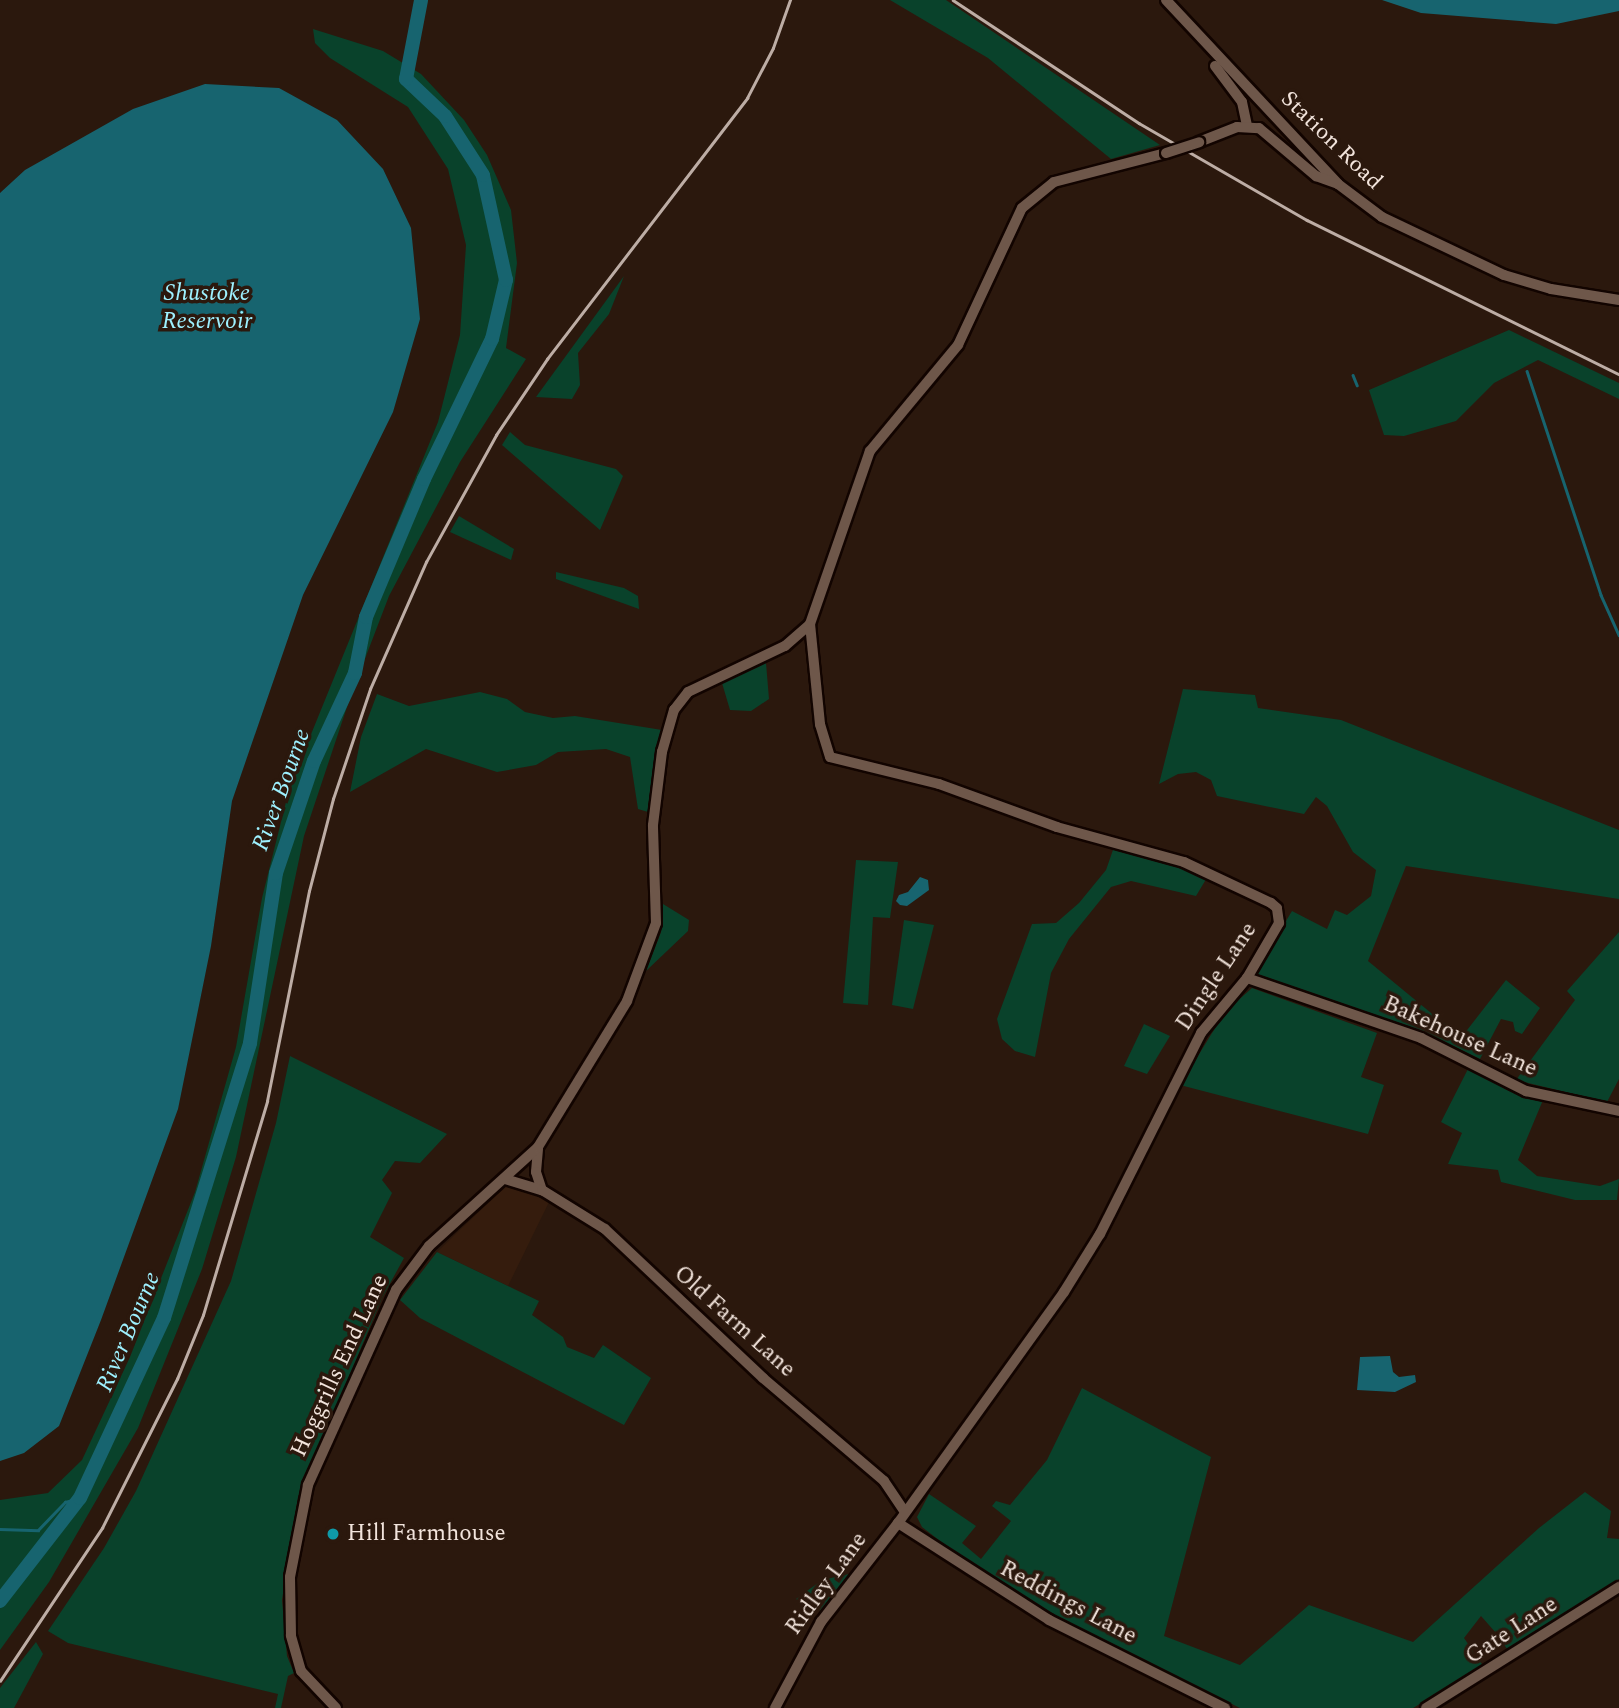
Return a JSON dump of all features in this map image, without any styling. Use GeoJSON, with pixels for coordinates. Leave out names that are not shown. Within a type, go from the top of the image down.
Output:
{"type":"FeatureCollection","features":[{"type":"Feature","properties":{"kind":"street","name":"Station Road"},"geometry":{"type":"LineString","coordinates":[[1166,0],[1201,41],[1338,184],[1382,216],[1473,264],[1552,289],[1619,300]]}},
{"type":"Feature","properties":{"kind":"street"},"geometry":{"type":"LineString","coordinates":[[1201,41],[1242,102],[1247,126]]}},
{"type":"Feature","properties":{"kind":"street"},"geometry":{"type":"LineString","coordinates":[[810,624],[870,451],[958,345],[1022,208],[1054,183],[1166,153],[1247,126],[1268,133],[1316,176],[1338,184]]}},
{"type":"Feature","properties":{"kind":"street","name":"Hoggrills End Lane"},"geometry":{"type":"LineString","coordinates":[[336,1708],[306,1680],[291,1635],[289,1589],[308,1485],[396,1290],[429,1247],[538,1147],[611,1033],[654,936],[657,914],[653,825],[662,752],[674,710],[688,692],[795,639],[810,624]]}},
{"type":"Feature","properties":{"kind":"street","name":"Dingle Lane"},"geometry":{"type":"LineString","coordinates":[[810,624],[822,737],[834,760],[939,784],[1057,827],[1184,862],[1277,908],[1279,923],[1247,978],[1201,1033],[1100,1234],[1064,1293],[898,1523]]}},
{"type":"Feature","properties":{"kind":"street"},"geometry":{"type":"LineString","coordinates":[[795,639],[814,653]]}},
{"type":"Feature","properties":{"kind":"street","name":"Bakehouse Lane"},"geometry":{"type":"LineString","coordinates":[[1247,978],[1421,1038],[1526,1091],[1619,1111]]}},
{"type":"Feature","properties":{"kind":"street"},"geometry":{"type":"LineString","coordinates":[[538,1147],[536,1172],[542,1190]]}},
{"type":"Feature","properties":{"kind":"street","name":"Old Farm Lane"},"geometry":{"type":"LineString","coordinates":[[505,1179],[542,1190],[605,1229],[763,1378],[895,1492],[905,1512]]}},
{"type":"Feature","properties":{"kind":"street"},"geometry":{"type":"LineString","coordinates":[[895,1492],[920,1489]]}},
{"type":"Feature","properties":{"kind":"street","name":"Ridley Lane"},"geometry":{"type":"LineString","coordinates":[[775,1708],[821,1622],[898,1523]]}},
{"type":"Feature","properties":{"kind":"street","name":"Reddings Lane"},"geometry":{"type":"LineString","coordinates":[[898,1523],[1049,1620],[1225,1708]]}},
{"type":"Feature","properties":{"kind":"street","name":"Gate Lane"},"geometry":{"type":"LineString","coordinates":[[1426,1708],[1619,1587]]}},
{"type":"Feature","properties":{"kind":"shaded area"},"geometry":{"type":"Polygon","coordinates":[[[507,1185],[550,1200],[508,1286],[437,1252],[507,1185]]]}},
{"type":"Feature","properties":{"kind":"green space"},"geometry":{"type":"Polygon","coordinates":[[[890,0],[946,0],[1160,145],[1111,159],[988,58],[890,0]]]}},
{"type":"Feature","properties":{"kind":"green space"},"geometry":{"type":"Polygon","coordinates":[[[313,29],[383,51],[421,74],[464,120],[487,155],[511,210],[517,263],[506,348],[526,359],[460,462],[389,596],[350,698],[304,836],[236,1157],[202,1269],[138,1428],[49,1582],[0,1650],[0,1500],[48,1493],[82,1460],[130,1357],[195,1192],[236,1047],[262,898],[290,786],[438,422],[460,335],[466,245],[448,169],[408,107],[330,58],[315,43],[313,29]]]}},
{"type":"Feature","properties":{"kind":"green space"},"geometry":{"type":"Polygon","coordinates":[[[624,276],[609,314],[578,353],[580,385],[572,399],[536,397],[624,276]]]}},
{"type":"Feature","properties":{"kind":"green space"},"geometry":{"type":"Polygon","coordinates":[[[1509,330],[1619,383],[1619,399],[1538,360],[1494,383],[1456,421],[1404,436],[1384,435],[1369,390],[1509,330]]]}},
{"type":"Feature","properties":{"kind":"green space"},"geometry":{"type":"Polygon","coordinates":[[[510,432],[525,445],[616,469],[623,476],[600,530],[502,445],[510,432]]]}},
{"type":"Feature","properties":{"kind":"green space"},"geometry":{"type":"Polygon","coordinates":[[[459,516],[514,549],[511,560],[450,532],[459,516]]]}},
{"type":"Feature","properties":{"kind":"green space"},"geometry":{"type":"Polygon","coordinates":[[[556,572],[624,588],[638,596],[639,609],[556,579],[556,572]]]}},
{"type":"Feature","properties":{"kind":"green space"},"geometry":{"type":"Polygon","coordinates":[[[766,663],[769,699],[751,711],[730,710],[722,683],[766,663]]]}},
{"type":"Feature","properties":{"kind":"green space"},"geometry":{"type":"Polygon","coordinates":[[[1183,689],[1255,695],[1258,708],[1341,720],[1619,830],[1619,899],[1406,866],[1368,961],[1442,1022],[1464,1034],[1506,980],[1540,1008],[1522,1034],[1515,1031],[1513,1022],[1501,1019],[1480,1059],[1426,1033],[1254,974],[1292,911],[1327,929],[1335,910],[1347,915],[1371,896],[1376,870],[1353,852],[1327,806],[1316,797],[1304,814],[1217,796],[1211,780],[1196,772],[1178,774],[1159,784],[1183,689]]]}},
{"type":"Feature","properties":{"kind":"green space"},"geometry":{"type":"Polygon","coordinates":[[[480,692],[507,699],[525,712],[553,718],[575,716],[662,730],[648,812],[638,809],[630,757],[606,749],[558,752],[536,765],[497,772],[426,749],[350,792],[361,737],[377,694],[409,706],[480,692]]]}},
{"type":"Feature","properties":{"kind":"green space"},"geometry":{"type":"Polygon","coordinates":[[[1114,847],[1208,876],[1196,896],[1131,881],[1111,887],[1069,939],[1051,973],[1035,1057],[1015,1051],[1002,1039],[997,1019],[1032,924],[1056,923],[1079,903],[1106,870],[1114,847]]]}},
{"type":"Feature","properties":{"kind":"green space"},"geometry":{"type":"Polygon","coordinates":[[[856,860],[898,862],[890,918],[873,917],[868,1005],[843,1003],[856,860]]]}},
{"type":"Feature","properties":{"kind":"green space"},"geometry":{"type":"Polygon","coordinates":[[[663,904],[689,920],[688,931],[646,971],[661,932],[663,904]]]}},
{"type":"Feature","properties":{"kind":"green space"},"geometry":{"type":"Polygon","coordinates":[[[904,920],[934,925],[913,1009],[892,1005],[904,920]]]}},
{"type":"Feature","properties":{"kind":"green space"},"geometry":{"type":"Polygon","coordinates":[[[1619,932],[1619,1079],[1607,1102],[1516,1080],[1575,1000],[1567,991],[1619,932]]]}},
{"type":"Feature","properties":{"kind":"green space"},"geometry":{"type":"Polygon","coordinates":[[[1252,988],[1377,1033],[1361,1077],[1384,1085],[1368,1134],[1180,1085],[1225,1012],[1252,988]]]}},
{"type":"Feature","properties":{"kind":"green space"},"geometry":{"type":"Polygon","coordinates":[[[1144,1024],[1170,1036],[1147,1074],[1124,1066],[1144,1024]]]}},
{"type":"Feature","properties":{"kind":"green space"},"geometry":{"type":"Polygon","coordinates":[[[290,1056],[447,1134],[420,1163],[395,1161],[382,1180],[392,1193],[370,1237],[404,1258],[382,1298],[298,1497],[282,1600],[287,1656],[294,1673],[288,1676],[281,1708],[275,1708],[278,1694],[68,1643],[48,1631],[104,1548],[136,1491],[231,1281],[276,1123],[290,1056]]]}},
{"type":"Feature","properties":{"kind":"green space"},"geometry":{"type":"Polygon","coordinates":[[[1469,1067],[1509,1091],[1543,1100],[1518,1160],[1537,1176],[1600,1186],[1619,1179],[1617,1200],[1575,1200],[1501,1182],[1498,1170],[1448,1164],[1462,1133],[1441,1122],[1469,1067]]]}},
{"type":"Feature","properties":{"kind":"green space"},"geometry":{"type":"Polygon","coordinates":[[[437,1252],[539,1301],[532,1315],[563,1337],[567,1347],[594,1358],[603,1345],[651,1378],[624,1425],[420,1318],[400,1300],[437,1252]]]}},
{"type":"Feature","properties":{"kind":"green space"},"geometry":{"type":"Polygon","coordinates":[[[1082,1388],[1211,1457],[1164,1636],[1240,1665],[1309,1605],[1413,1642],[1539,1528],[1585,1492],[1611,1511],[1607,1538],[1619,1539],[1619,1584],[1510,1653],[1500,1639],[1507,1634],[1504,1629],[1496,1633],[1481,1616],[1464,1638],[1484,1667],[1413,1708],[1240,1708],[1070,1624],[984,1575],[922,1527],[917,1517],[929,1494],[976,1526],[962,1543],[981,1559],[1011,1521],[992,1506],[996,1501],[1010,1505],[1047,1460],[1082,1388]]]}},
{"type":"Feature","properties":{"kind":"green space"},"geometry":{"type":"Polygon","coordinates":[[[849,1574],[821,1611],[796,1599],[822,1580],[849,1574]]]}},
{"type":"Feature","properties":{"kind":"green space"},"geometry":{"type":"Polygon","coordinates":[[[36,1642],[43,1654],[14,1708],[0,1708],[0,1688],[36,1642]]]}},
{"type":"Feature","properties":{"kind":"water"},"geometry":{"type":"Polygon","coordinates":[[[1382,0],[1619,0],[1619,11],[1556,24],[1421,13],[1382,0]]]}},
{"type":"Feature","properties":{"kind":"water","name":"Shustoke Reservoir"},"geometry":{"type":"Polygon","coordinates":[[[205,84],[279,88],[337,120],[383,169],[411,228],[420,319],[393,412],[303,595],[232,801],[211,946],[178,1109],[101,1320],[59,1426],[24,1453],[0,1461],[0,193],[25,170],[133,109],[205,84]]]}},
{"type":"Feature","properties":{"kind":"water"},"geometry":{"type":"Polygon","coordinates":[[[920,877],[928,880],[929,890],[907,906],[900,905],[896,901],[899,895],[908,892],[920,877]]]}},
{"type":"Feature","properties":{"kind":"water"},"geometry":{"type":"Polygon","coordinates":[[[1390,1356],[1393,1372],[1399,1377],[1415,1375],[1416,1382],[1395,1392],[1357,1390],[1360,1357],[1390,1356]]]}},
{"type":"Feature","properties":{"kind":"waterway","name":"River Bourne"},"geometry":{"type":"LineString","coordinates":[[0,1601],[80,1498],[164,1318],[250,1043],[276,873],[314,761],[355,673],[366,617],[424,479],[492,339],[506,280],[483,175],[445,116],[406,79],[421,0]]}},
{"type":"Feature","properties":{"kind":"waterway"},"geometry":{"type":"LineString","coordinates":[[1527,371],[1601,595],[1619,635]]}},
{"type":"Feature","properties":{"kind":"waterway"},"geometry":{"type":"LineString","coordinates":[[1353,375],[1357,385]]}},
{"type":"Feature","properties":{"kind":"waterway"},"geometry":{"type":"LineString","coordinates":[[0,1529],[38,1530],[65,1502],[80,1498]]}},
{"type":"Feature","properties":{"kind":"railway"},"geometry":{"type":"LineString","coordinates":[[0,1681],[102,1528],[177,1379],[203,1315],[267,1101],[309,891],[333,799],[370,689],[426,562],[496,435],[547,359],[747,98],[773,48],[790,0]]}},
{"type":"Feature","properties":{"kind":"railway"},"geometry":{"type":"LineString","coordinates":[[953,0],[1139,123],[1307,220],[1619,374]]}},
{"type":"Feature","properties":{"kind":"place","name":"Hill Farmhouse"},"geometry":{"type":"Point","coordinates":[333,1534]}}]}
